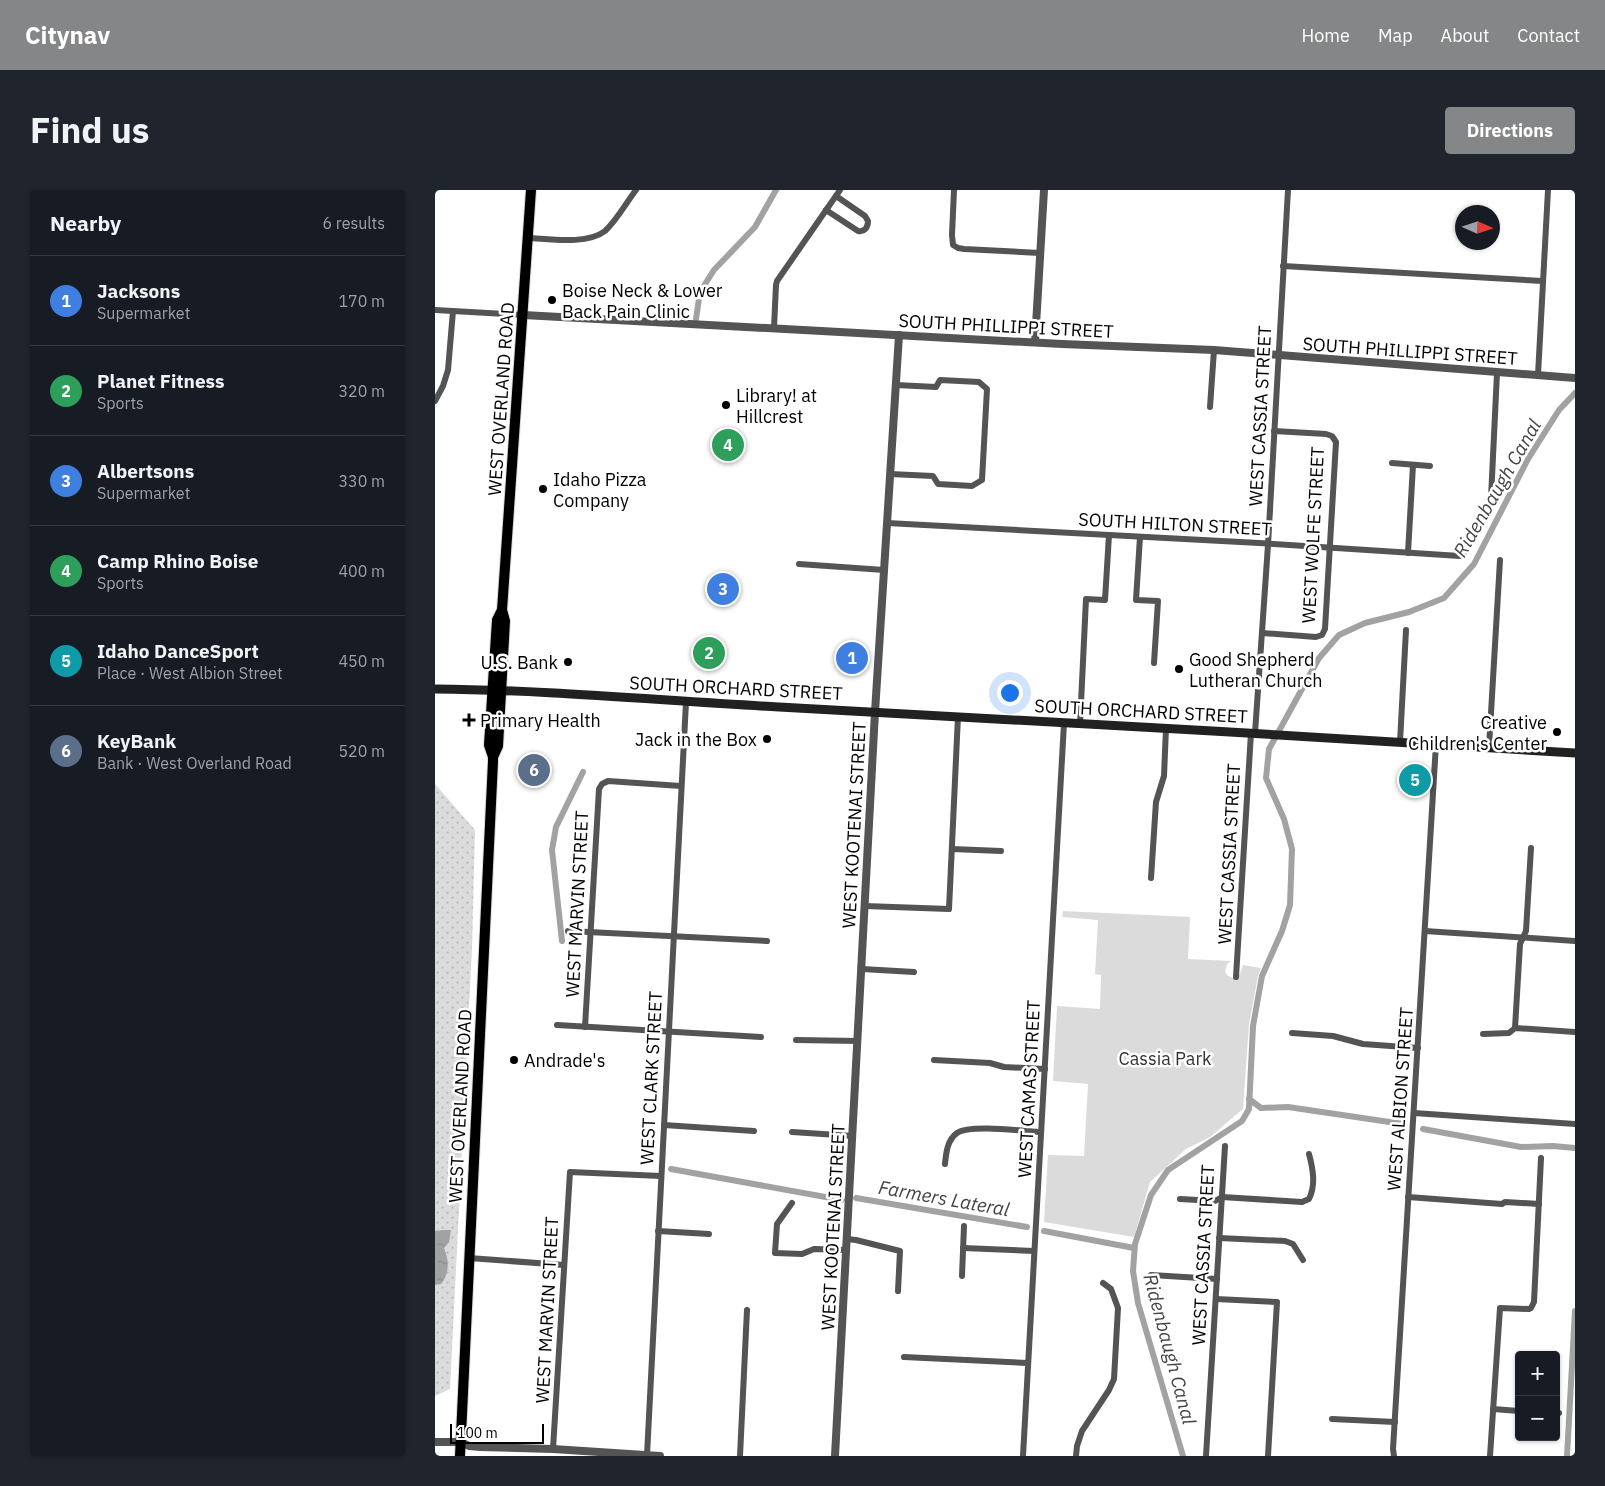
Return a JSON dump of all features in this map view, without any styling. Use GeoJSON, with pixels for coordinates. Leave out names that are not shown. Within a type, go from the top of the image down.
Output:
{"type":"FeatureCollection","features":[{"type":"Feature","properties":{"kind":"main road","name":"WEST OVERLAND ROAD"},"geometry":{"type":"LineString","coordinates":[[460,1456],[493,757],[498,746],[497,690],[505,621],[502,610],[531,190]]}},
{"type":"Feature","properties":{"kind":"main road","name":"SOUTH ORCHARD STREET"},"geometry":{"type":"LineString","coordinates":[[435,689],[585,694],[685,702],[1284,734],[1575,753]]}},
{"type":"Feature","properties":{"kind":"street"},"geometry":{"type":"LineString","coordinates":[[528,238],[582,240],[603,232],[609,227],[636,190]]}},
{"type":"Feature","properties":{"kind":"street"},"geometry":{"type":"LineString","coordinates":[[954,190],[951,235],[953,245],[964,249],[1040,253]]}},
{"type":"Feature","properties":{"kind":"street"},"geometry":{"type":"LineString","coordinates":[[1035,342],[1044,190]]}},
{"type":"Feature","properties":{"kind":"street","name":"WEST CASSIA STREET"},"geometry":{"type":"LineString","coordinates":[[1236,977],[1268,545],[1288,190]]}},
{"type":"Feature","properties":{"kind":"street"},"geometry":{"type":"LineString","coordinates":[[1538,375],[1548,190]]}},
{"type":"Feature","properties":{"kind":"street"},"geometry":{"type":"LineString","coordinates":[[774,328],[777,280],[826,210],[838,193],[865,216],[868,221],[867,228],[864,231],[858,231],[826,210]]}},
{"type":"Feature","properties":{"kind":"street"},"geometry":{"type":"LineString","coordinates":[[1283,266],[1543,281]]}},
{"type":"Feature","properties":{"kind":"street","name":"SOUTH PHILLIPPI STREET"},"geometry":{"type":"LineString","coordinates":[[435,310],[1214,350],[1575,378]]}},
{"type":"Feature","properties":{"kind":"street"},"geometry":{"type":"LineString","coordinates":[[435,401],[449,370],[453,311]]}},
{"type":"Feature","properties":{"kind":"street","name":"WEST KOOTENAI STREET"},"geometry":{"type":"LineString","coordinates":[[835,1456],[875,712],[899,335]]}},
{"type":"Feature","properties":{"kind":"street"},"geometry":{"type":"LineString","coordinates":[[1210,407],[1214,350]]}},
{"type":"Feature","properties":{"kind":"street","name":"SOUTH HILTON STREET"},"geometry":{"type":"LineString","coordinates":[[887,523],[1460,556],[1464,553],[1490,505],[1497,373]]}},
{"type":"Feature","properties":{"kind":"street"},"geometry":{"type":"LineString","coordinates":[[890,474],[933,476],[938,484],[972,486],[982,480],[987,389],[979,382],[941,380],[936,387],[896,385]]}},
{"type":"Feature","properties":{"kind":"street","name":"WEST WOLFE STREET"},"geometry":{"type":"LineString","coordinates":[[1262,634],[1316,637],[1322,635],[1325,629],[1330,549],[1336,442],[1332,436],[1327,434],[1274,430]]}},
{"type":"Feature","properties":{"kind":"street"},"geometry":{"type":"LineString","coordinates":[[1392,464],[1430,466]]}},
{"type":"Feature","properties":{"kind":"street"},"geometry":{"type":"LineString","coordinates":[[1408,553],[1413,465]]}},
{"type":"Feature","properties":{"kind":"street"},"geometry":{"type":"LineString","coordinates":[[1079,724],[1086,599],[1105,600],[1109,535]]}},
{"type":"Feature","properties":{"kind":"street"},"geometry":{"type":"LineString","coordinates":[[1140,537],[1136,600],[1158,601],[1154,663]]}},
{"type":"Feature","properties":{"kind":"street"},"geometry":{"type":"LineString","coordinates":[[1489,747],[1500,560]]}},
{"type":"Feature","properties":{"kind":"street"},"geometry":{"type":"LineString","coordinates":[[799,564],[884,570]]}},
{"type":"Feature","properties":{"kind":"street"},"geometry":{"type":"LineString","coordinates":[[1400,742],[1406,630]]}},
{"type":"Feature","properties":{"kind":"street","name":"WEST CLARK STREET"},"geometry":{"type":"LineString","coordinates":[[647,1455],[685,702]]}},
{"type":"Feature","properties":{"kind":"street"},"geometry":{"type":"LineString","coordinates":[[865,906],[949,908],[959,716]]}},
{"type":"Feature","properties":{"kind":"street","name":"WEST CAMAS STREET"},"geometry":{"type":"LineString","coordinates":[[1023,1456],[1032,1251],[1045,1069],[1064,723]]}},
{"type":"Feature","properties":{"kind":"street"},"geometry":{"type":"LineString","coordinates":[[1151,878],[1156,802],[1164,776],[1166,728]]}},
{"type":"Feature","properties":{"kind":"street","name":"WEST ALBION STREET"},"geometry":{"type":"LineString","coordinates":[[1394,1456],[1437,744]]}},
{"type":"Feature","properties":{"kind":"street","name":"WEST MARVIN STREET"},"geometry":{"type":"LineString","coordinates":[[585,1027],[599,789],[602,784],[608,781],[681,786]]}},
{"type":"Feature","properties":{"kind":"street"},"geometry":{"type":"LineString","coordinates":[[1515,1028],[1519,944],[1526,931],[1531,848]]}},
{"type":"Feature","properties":{"kind":"street"},"geometry":{"type":"LineString","coordinates":[[952,849],[1001,851]]}},
{"type":"Feature","properties":{"kind":"street"},"geometry":{"type":"LineString","coordinates":[[568,931],[767,941]]}},
{"type":"Feature","properties":{"kind":"street"},"geometry":{"type":"LineString","coordinates":[[1425,931],[1575,941]]}},
{"type":"Feature","properties":{"kind":"street"},"geometry":{"type":"LineString","coordinates":[[862,969],[914,972]]}},
{"type":"Feature","properties":{"kind":"street"},"geometry":{"type":"LineString","coordinates":[[557,1026],[761,1037]]}},
{"type":"Feature","properties":{"kind":"street"},"geometry":{"type":"LineString","coordinates":[[1483,1034],[1509,1033],[1515,1028],[1575,1032]]}},
{"type":"Feature","properties":{"kind":"street"},"geometry":{"type":"LineString","coordinates":[[1292,1033],[1333,1036],[1363,1044],[1418,1048]]}},
{"type":"Feature","properties":{"kind":"street"},"geometry":{"type":"LineString","coordinates":[[796,1040],[858,1041]]}},
{"type":"Feature","properties":{"kind":"street"},"geometry":{"type":"LineString","coordinates":[[934,1060],[990,1063],[1045,1069]]}},
{"type":"Feature","properties":{"kind":"street"},"geometry":{"type":"LineString","coordinates":[[1414,1113],[1575,1124]]}},
{"type":"Feature","properties":{"kind":"street"},"geometry":{"type":"LineString","coordinates":[[664,1125],[754,1130]]}},
{"type":"Feature","properties":{"kind":"street"},"geometry":{"type":"LineString","coordinates":[[945,1164],[946,1149],[956,1133],[970,1128],[1041,1132]]}},
{"type":"Feature","properties":{"kind":"street"},"geometry":{"type":"LineString","coordinates":[[792,1132],[853,1136]]}},
{"type":"Feature","properties":{"kind":"street","name":"WEST CASSIA STREET"},"geometry":{"type":"LineString","coordinates":[[1206,1456],[1225,1146]]}},
{"type":"Feature","properties":{"kind":"street"},"geometry":{"type":"LineString","coordinates":[[1180,1199],[1215,1201],[1222,1197],[1302,1202],[1309,1199],[1312,1192],[1313,1169],[1309,1154]]}},
{"type":"Feature","properties":{"kind":"street"},"geometry":{"type":"LineString","coordinates":[[1490,1456],[1500,1308],[1526,1309],[1531,1308],[1534,1302],[1541,1158]]}},
{"type":"Feature","properties":{"kind":"street","name":"WEST MARVIN STREET"},"geometry":{"type":"LineString","coordinates":[[553,1449],[570,1172],[661,1176]]}},
{"type":"Feature","properties":{"kind":"street"},"geometry":{"type":"LineString","coordinates":[[1409,1197],[1503,1204],[1505,1202],[1539,1204]]}},
{"type":"Feature","properties":{"kind":"street"},"geometry":{"type":"LineString","coordinates":[[792,1203],[777,1224],[775,1253],[802,1254],[814,1249],[847,1250]]}},
{"type":"Feature","properties":{"kind":"street"},"geometry":{"type":"LineString","coordinates":[[962,1276],[964,1226]]}},
{"type":"Feature","properties":{"kind":"street"},"geometry":{"type":"LineString","coordinates":[[658,1231],[709,1234]]}},
{"type":"Feature","properties":{"kind":"street"},"geometry":{"type":"LineString","coordinates":[[1219,1238],[1285,1241],[1293,1244],[1303,1260]]}},
{"type":"Feature","properties":{"kind":"street"},"geometry":{"type":"LineString","coordinates":[[847,1239],[900,1251],[898,1291]]}},
{"type":"Feature","properties":{"kind":"street"},"geometry":{"type":"LineString","coordinates":[[963,1248],[1032,1251]]}},
{"type":"Feature","properties":{"kind":"street"},"geometry":{"type":"LineString","coordinates":[[469,1258],[563,1265]]}},
{"type":"Feature","properties":{"kind":"street"},"geometry":{"type":"LineString","coordinates":[[1151,1275],[1217,1279]]}},
{"type":"Feature","properties":{"kind":"street"},"geometry":{"type":"LineString","coordinates":[[1076,1456],[1082,1431],[1109,1390],[1114,1379],[1118,1308],[1111,1289],[1103,1283]]}},
{"type":"Feature","properties":{"kind":"street"},"geometry":{"type":"LineString","coordinates":[[1216,1299],[1277,1302],[1268,1456]]}},
{"type":"Feature","properties":{"kind":"street"},"geometry":{"type":"LineString","coordinates":[[740,1456],[747,1310]]}},
{"type":"Feature","properties":{"kind":"street"},"geometry":{"type":"LineString","coordinates":[[904,1358],[1028,1363]]}},
{"type":"Feature","properties":{"kind":"street"},"geometry":{"type":"LineString","coordinates":[[1493,1410],[1515,1411]]}},
{"type":"Feature","properties":{"kind":"street"},"geometry":{"type":"LineString","coordinates":[[1332,1419],[1395,1422]]}},
{"type":"Feature","properties":{"kind":"street"},"geometry":{"type":"LineString","coordinates":[[435,1442],[461,1442],[469,1446],[480,1447],[553,1449],[660,1456]]}},
{"type":"Feature","properties":{"kind":"green space"},"geometry":{"type":"Polygon","coordinates":[[[435,784],[475,830],[472,948],[450,1389],[435,1396],[435,784]]]}},
{"type":"Feature","properties":{"kind":"green space","name":"Cassia Park"},"geometry":{"type":"Polygon","coordinates":[[[1063,911],[1190,917],[1188,959],[1231,961],[1227,964],[1225,972],[1233,978],[1240,974],[1243,965],[1261,968],[1249,1024],[1243,1109],[1210,1137],[1186,1149],[1150,1182],[1134,1237],[1044,1222],[1048,1155],[1084,1156],[1088,1084],[1053,1081],[1057,1006],[1100,1009],[1101,975],[1095,974],[1098,920],[1062,917],[1063,911]]]}},
{"type":"Feature","properties":{"kind":"water"},"geometry":{"type":"Polygon","coordinates":[[[451,1230],[449,1242],[444,1248],[448,1262],[447,1271],[441,1284],[435,1285],[435,1231],[451,1230]]]}},
{"type":"Feature","properties":{"kind":"waterway","name":"Farmers Lateral"},"geometry":{"type":"LineString","coordinates":[[696,319],[700,292],[714,270],[755,227],[776,190]]}},
{"type":"Feature","properties":{"kind":"waterway","name":"Ridenbaugh Canal"},"geometry":{"type":"LineString","coordinates":[[1183,1456],[1138,1303],[1133,1271],[1135,1244],[1151,1195],[1168,1170],[1242,1121],[1249,1109],[1253,1026],[1262,976],[1282,931],[1290,905],[1292,849],[1284,819],[1266,778],[1269,749],[1319,658],[1339,635],[1365,623],[1409,612],[1444,598],[1474,564],[1528,459],[1559,410],[1575,393]]}},
{"type":"Feature","properties":{"kind":"waterway","name":"Farmers Lateral"},"geometry":{"type":"LineString","coordinates":[[562,941],[552,850],[556,827],[583,772]]}},
{"type":"Feature","properties":{"kind":"waterway"},"geometry":{"type":"LineString","coordinates":[[1249,1099],[1261,1108],[1288,1107],[1403,1124]]}},
{"type":"Feature","properties":{"kind":"waterway"},"geometry":{"type":"LineString","coordinates":[[1423,1129],[1521,1147],[1553,1146],[1575,1148]]}},
{"type":"Feature","properties":{"kind":"waterway","name":"Farmers Lateral"},"geometry":{"type":"LineString","coordinates":[[671,1169],[842,1200]]}},
{"type":"Feature","properties":{"kind":"waterway","name":"Farmers Lateral"},"geometry":{"type":"LineString","coordinates":[[856,1198],[1027,1227]]}},
{"type":"Feature","properties":{"kind":"waterway","name":"Farmers Lateral"},"geometry":{"type":"LineString","coordinates":[[1044,1231],[1134,1248]]}},
{"type":"Feature","properties":{"kind":"waterway"},"geometry":{"type":"LineString","coordinates":[[1567,1456],[1575,1311]]}},
{"type":"Feature","properties":{"kind":"place","name":"Boise Neck & Lower Back Pain Clinic"},"geometry":{"type":"Point","coordinates":[552,300]}},
{"type":"Feature","properties":{"kind":"place","name":"Library! at Hillcrest"},"geometry":{"type":"Point","coordinates":[726,405]}},
{"type":"Feature","properties":{"kind":"place","name":"Camp Rhino Boise"},"geometry":{"type":"Point","coordinates":[728,445]}},
{"type":"Feature","properties":{"kind":"place","name":"Idaho Pizza Company"},"geometry":{"type":"Point","coordinates":[543,489]}},
{"type":"Feature","properties":{"kind":"place","name":"Albertsons"},"geometry":{"type":"Point","coordinates":[723,589]}},
{"type":"Feature","properties":{"kind":"place","name":"Planet Fitness"},"geometry":{"type":"Point","coordinates":[709,653]}},
{"type":"Feature","properties":{"kind":"place","name":"Jacksons"},"geometry":{"type":"Point","coordinates":[852,658]}},
{"type":"Feature","properties":{"kind":"place","name":"U.S. Bank"},"geometry":{"type":"Point","coordinates":[568,662]}},
{"type":"Feature","properties":{"kind":"place","name":"Good Shepherd Lutheran Church"},"geometry":{"type":"Point","coordinates":[1179,669]}},
{"type":"Feature","properties":{"kind":"place","name":"Primary Health"},"geometry":{"type":"Point","coordinates":[469,720]}},
{"type":"Feature","properties":{"kind":"place","name":"Creative Children's Center"},"geometry":{"type":"Point","coordinates":[1557,732]}},
{"type":"Feature","properties":{"kind":"place","name":"Jack in the Box"},"geometry":{"type":"Point","coordinates":[767,739]}},
{"type":"Feature","properties":{"kind":"place","name":"KeyBank"},"geometry":{"type":"Point","coordinates":[534,770]}},
{"type":"Feature","properties":{"kind":"place","name":"Idaho DanceSport"},"geometry":{"type":"Point","coordinates":[1415,780]}},
{"type":"Feature","properties":{"kind":"place","name":"Andrade's"},"geometry":{"type":"Point","coordinates":[514,1060]}}]}
